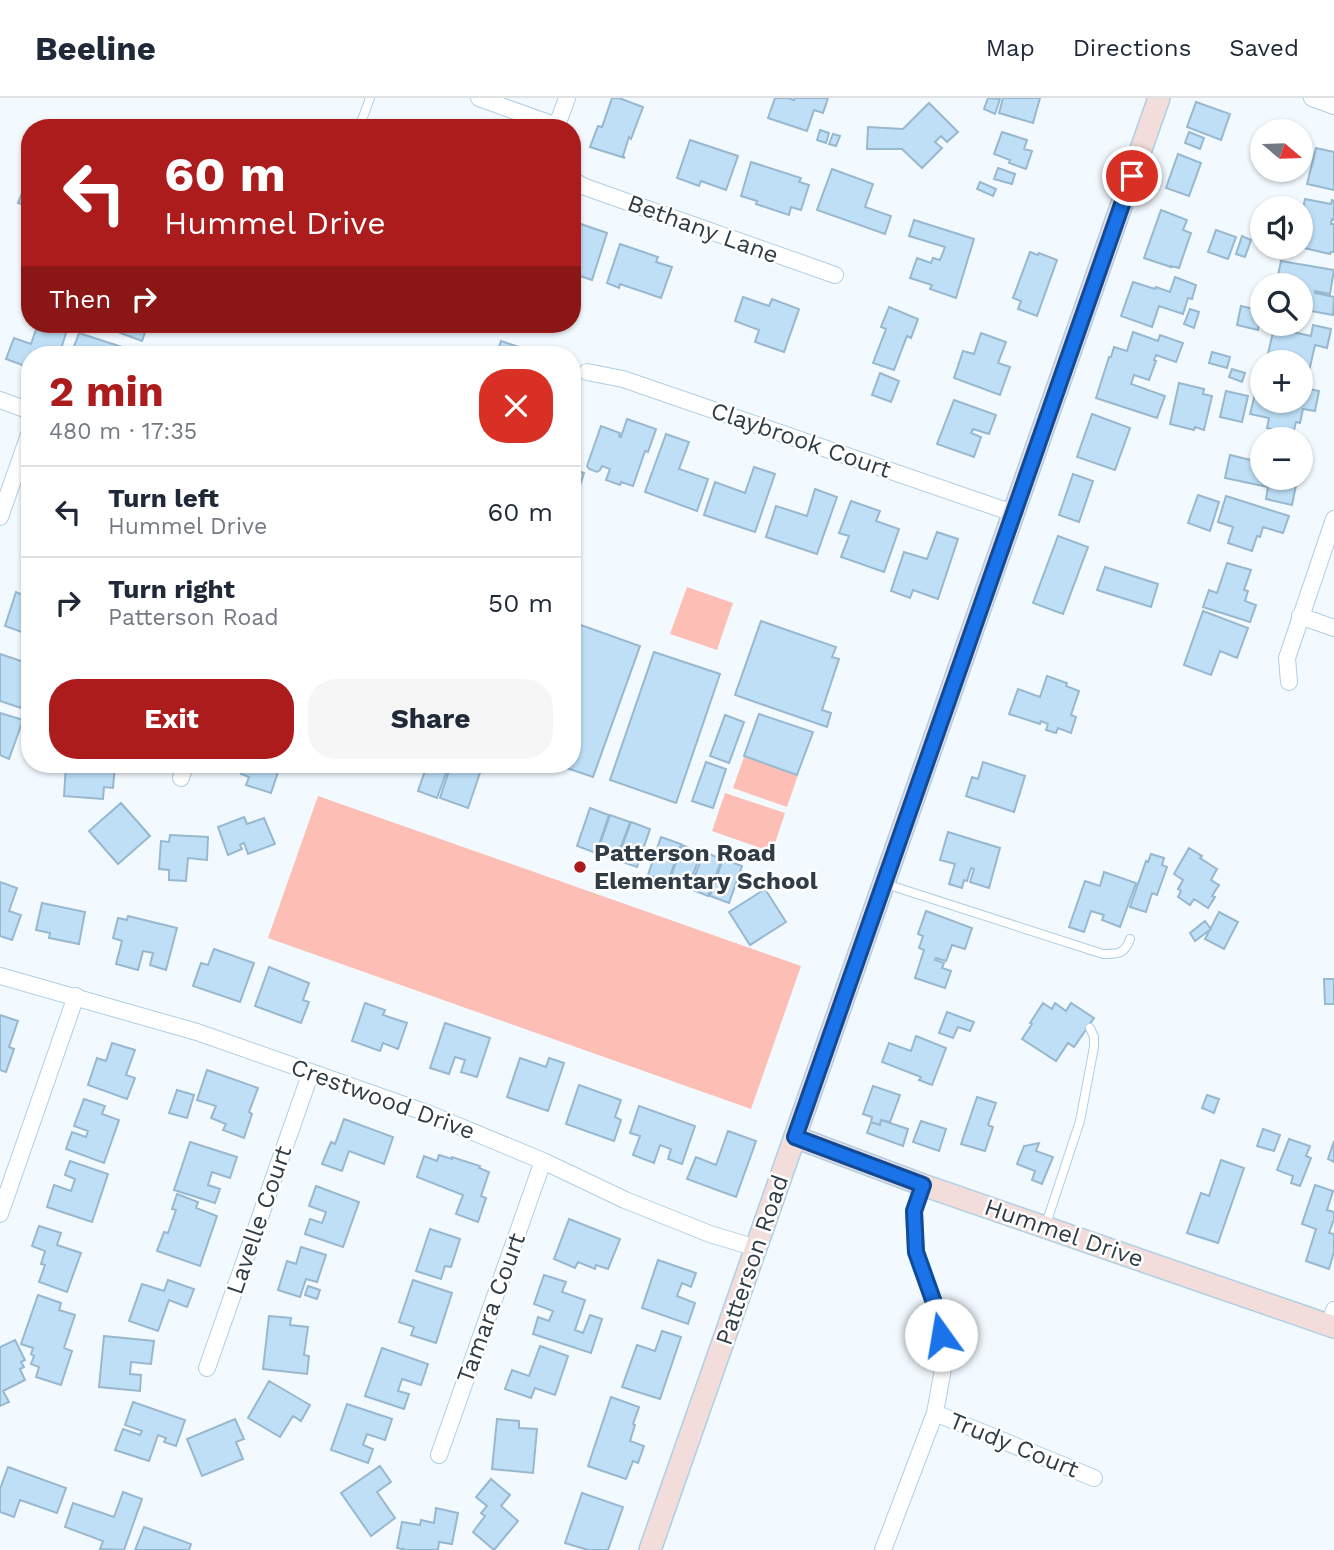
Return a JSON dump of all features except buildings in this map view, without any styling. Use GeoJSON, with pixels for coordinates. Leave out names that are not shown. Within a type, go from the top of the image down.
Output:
{"type":"FeatureCollection","features":[{"type":"Feature","properties":{"kind":"street"},"geometry":{"type":"LineString","coordinates":[[479,98],[535,119]]}},
{"type":"Feature","properties":{"kind":"street"},"geometry":{"type":"LineString","coordinates":[[559,119],[566,98]]}},
{"type":"Feature","properties":{"kind":"street","name":"Patterson Road"},"geometry":{"type":"LineString","coordinates":[[650,1550],[1159,98]]}},
{"type":"Feature","properties":{"kind":"street"},"geometry":{"type":"LineString","coordinates":[[1312,98],[1334,106]]}},
{"type":"Feature","properties":{"kind":"street","name":"Bethany Lane"},"geometry":{"type":"LineString","coordinates":[[581,185],[835,275]]}},
{"type":"Feature","properties":{"kind":"street","name":"Claybrook Court"},"geometry":{"type":"LineString","coordinates":[[587,372],[623,379],[1013,513]]}},
{"type":"Feature","properties":{"kind":"street"},"geometry":{"type":"LineString","coordinates":[[0,400],[21,408]]}},
{"type":"Feature","properties":{"kind":"street"},"geometry":{"type":"LineString","coordinates":[[0,517],[21,458]]}},
{"type":"Feature","properties":{"kind":"street"},"geometry":{"type":"LineString","coordinates":[[1289,682],[1287,658],[1334,519]]}},
{"type":"Feature","properties":{"kind":"street"},"geometry":{"type":"LineString","coordinates":[[1300,616],[1334,628]]}},
{"type":"Feature","properties":{"kind":"street","name":"Crestwood Drive"},"geometry":{"type":"LineString","coordinates":[[0,976],[197,1032],[427,1112],[544,1161],[625,1200],[710,1234],[756,1248]]}},
{"type":"Feature","properties":{"kind":"street"},"geometry":{"type":"LineString","coordinates":[[0,1214],[76,996]]}},
{"type":"Feature","properties":{"kind":"street","name":"Lavelle Court"},"geometry":{"type":"LineString","coordinates":[[207,1367],[311,1072]]}},
{"type":"Feature","properties":{"kind":"street","name":"Hummel Drive"},"geometry":{"type":"LineString","coordinates":[[795,1137],[1045,1227],[1332,1320]]}},
{"type":"Feature","properties":{"kind":"street","name":"Tamara Court"},"geometry":{"type":"LineString","coordinates":[[439,1454],[544,1161]]}},
{"type":"Feature","properties":{"kind":"street"},"geometry":{"type":"LineString","coordinates":[[883,1550],[935,1413],[945,1358],[937,1311],[916,1252],[914,1211],[923,1185]]}},
{"type":"Feature","properties":{"kind":"street","name":"Trudy Court"},"geometry":{"type":"LineString","coordinates":[[935,1413],[1094,1478]]}},
{"type":"Feature","properties":{"kind":"lane"},"geometry":{"type":"LineString","coordinates":[[362,119],[370,98]]}},
{"type":"Feature","properties":{"kind":"lane"},"geometry":{"type":"LineString","coordinates":[[884,884],[1103,954],[1124,951],[1130,939]]}},
{"type":"Feature","properties":{"kind":"lane"},"geometry":{"type":"LineString","coordinates":[[1045,1227],[1080,1121],[1094,1047],[1090,1028]]}},
{"type":"Feature","properties":{"kind":"shaded area"},"geometry":{"type":"Polygon","coordinates":[[[687,587],[733,603],[717,650],[670,634],[687,587]]]}},
{"type":"Feature","properties":{"kind":"shaded area"},"geometry":{"type":"Polygon","coordinates":[[[744,757],[798,775],[787,807],[733,788],[744,757]]]}},
{"type":"Feature","properties":{"kind":"shaded area"},"geometry":{"type":"Polygon","coordinates":[[[725,793],[785,813],[772,852],[712,831],[725,793]]]}},
{"type":"Feature","properties":{"kind":"shaded area"},"geometry":{"type":"Polygon","coordinates":[[[318,796],[801,966],[751,1109],[268,938],[318,796]]]}},
{"type":"Feature","properties":{"kind":"place","name":"Patterson Road Elementary School"},"geometry":{"type":"Point","coordinates":[580,867]}},
{"type":"Feature","properties":{"kind":"route"},"geometry":{"type":"LineString","coordinates":[[941,1335],[937,1311],[916,1252],[914,1211],[923,1185],[795,1137],[1132,176]]}}]}
